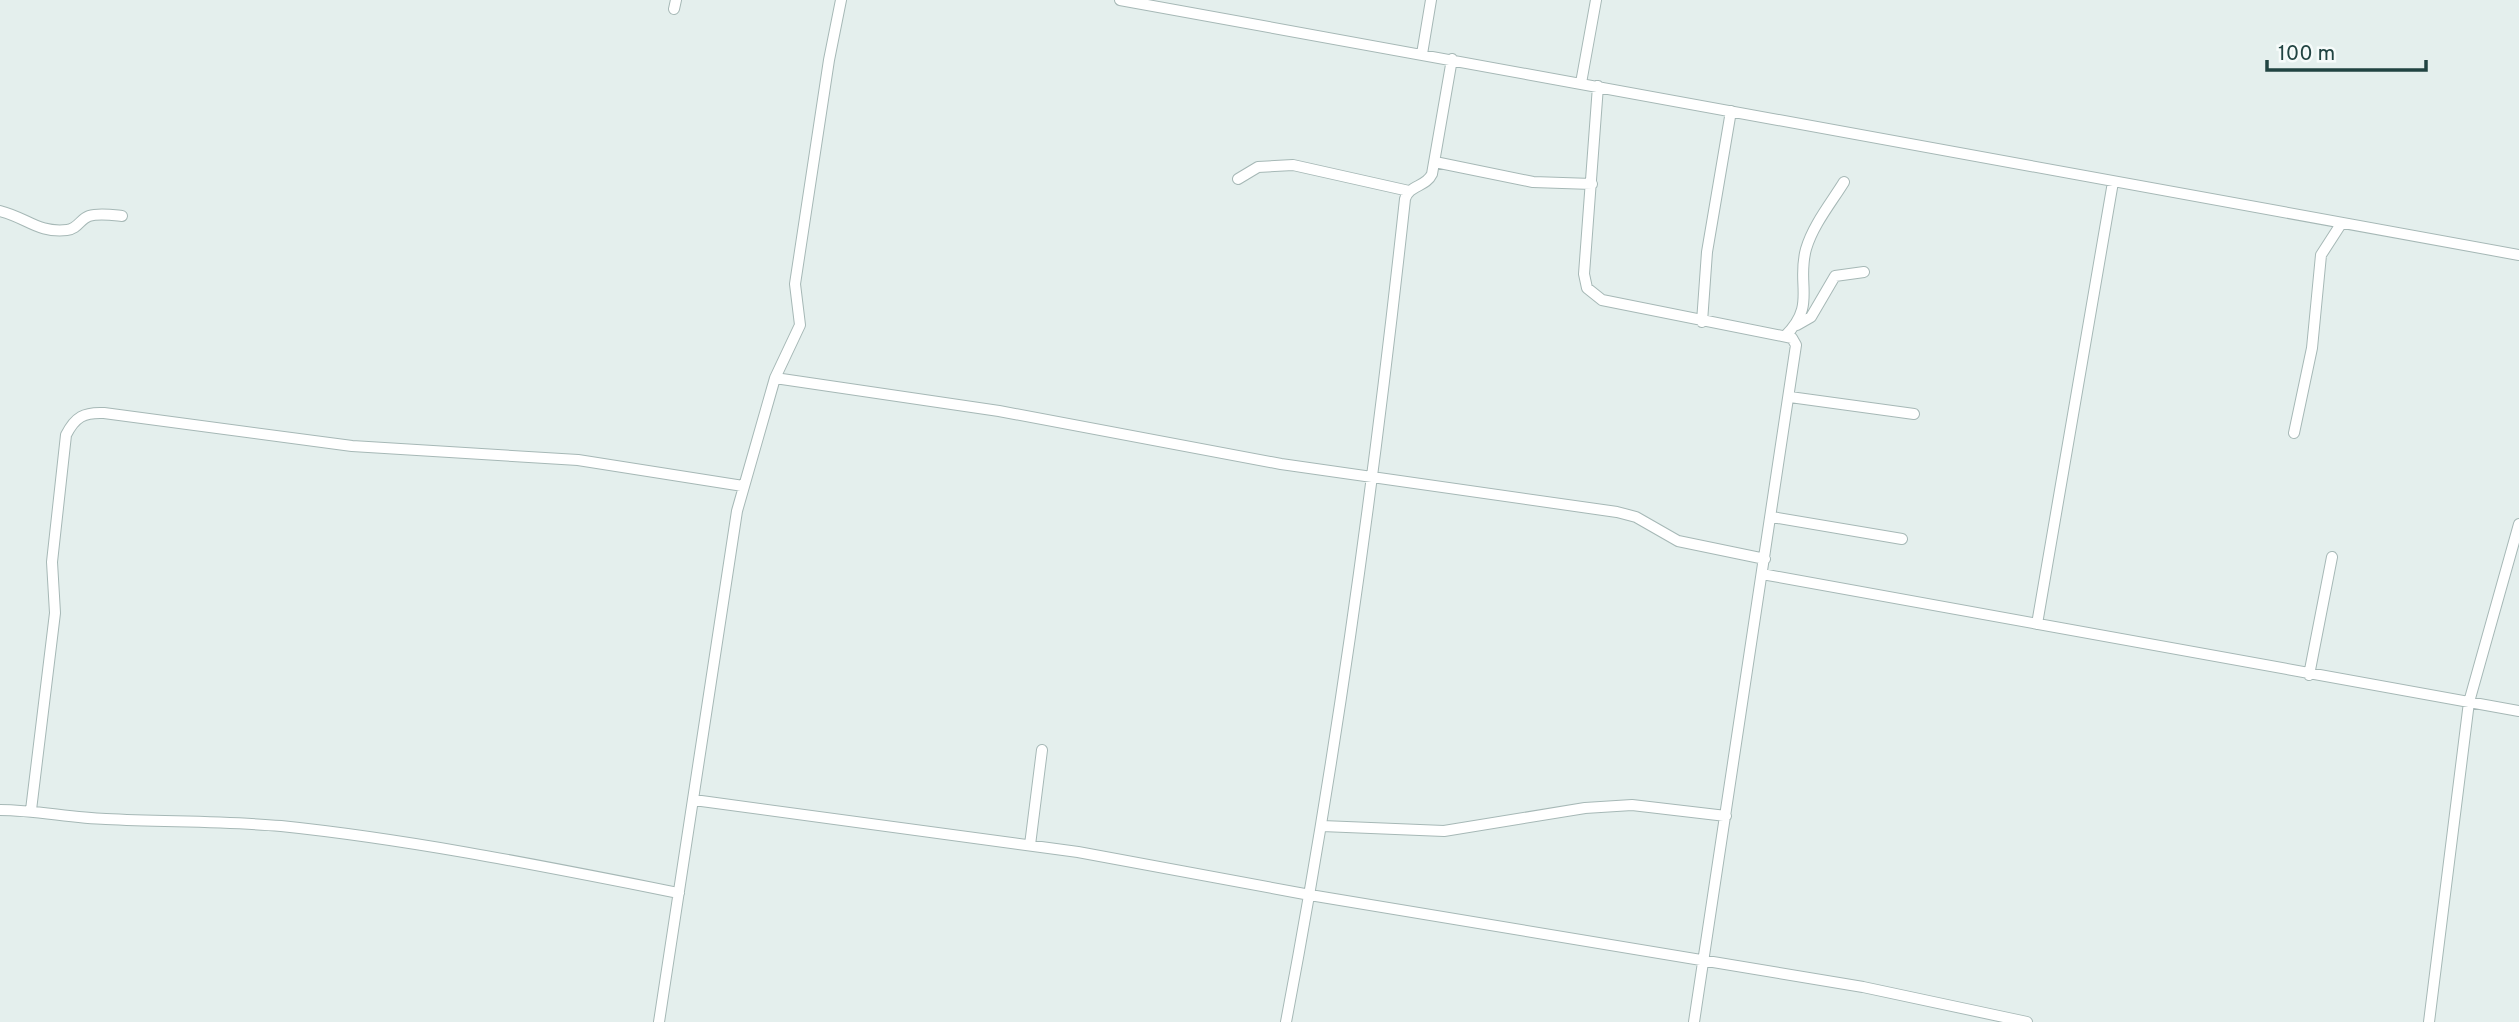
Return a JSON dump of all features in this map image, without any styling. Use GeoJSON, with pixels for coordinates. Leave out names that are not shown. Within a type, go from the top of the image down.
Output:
{"type":"FeatureCollection","features":[{"type":"Feature","properties":{"kind":"street"},"geometry":{"type":"LineString","coordinates":[[659,1022],[743,486],[775,377],[800,325],[795,284],[829,60],[842,0]]}},
{"type":"Feature","properties":{"kind":"street"},"geometry":{"type":"LineString","coordinates":[[1120,0],[2519,255]]}},
{"type":"Feature","properties":{"kind":"street"},"geometry":{"type":"LineString","coordinates":[[1422,54],[1431,0]]}},
{"type":"Feature","properties":{"kind":"street"},"geometry":{"type":"LineString","coordinates":[[1581,83],[1596,0]]}},
{"type":"Feature","properties":{"kind":"street"},"geometry":{"type":"LineString","coordinates":[[1286,1022],[1322,826],[1374,478],[1405,199],[1409,191],[1430,179],[1452,59]]}},
{"type":"Feature","properties":{"kind":"street"},"geometry":{"type":"LineString","coordinates":[[1598,86],[1584,274],[1587,288],[1602,300],[1702,322],[1785,336],[1792,338],[1796,345],[1695,1022]]}},
{"type":"Feature","properties":{"kind":"street"},"geometry":{"type":"LineString","coordinates":[[1702,322],[1707,252],[1731,111]]}},
{"type":"Feature","properties":{"kind":"street"},"geometry":{"type":"LineString","coordinates":[[1435,162],[1533,182],[1592,184]]}},
{"type":"Feature","properties":{"kind":"street"},"geometry":{"type":"LineString","coordinates":[[1238,179],[1258,167],[1283,164],[1409,191]]}},
{"type":"Feature","properties":{"kind":"street"},"geometry":{"type":"LineString","coordinates":[[1797,325],[1804,310],[1806,248],[1844,182]]}},
{"type":"Feature","properties":{"kind":"street"},"geometry":{"type":"LineString","coordinates":[[2037,624],[2113,182]]}},
{"type":"Feature","properties":{"kind":"street"},"geometry":{"type":"LineString","coordinates":[[0,211],[19,215],[40,229],[72,229],[89,216],[122,216]]}},
{"type":"Feature","properties":{"kind":"street"},"geometry":{"type":"LineString","coordinates":[[2294,433],[2312,348],[2321,254],[2341,224]]}},
{"type":"Feature","properties":{"kind":"street"},"geometry":{"type":"LineString","coordinates":[[1785,336],[1811,317],[1835,276],[1864,272]]}},
{"type":"Feature","properties":{"kind":"street"},"geometry":{"type":"LineString","coordinates":[[775,377],[999,411],[1285,465],[1626,514],[1678,541],[1765,559]]}},
{"type":"Feature","properties":{"kind":"street"},"geometry":{"type":"LineString","coordinates":[[1790,397],[1914,414]]}},
{"type":"Feature","properties":{"kind":"street"},"geometry":{"type":"LineString","coordinates":[[31,810],[52,638],[52,562],[66,435],[72,423],[80,416],[104,413],[377,448],[578,460],[743,486]]}},
{"type":"Feature","properties":{"kind":"street"},"geometry":{"type":"LineString","coordinates":[[1772,517],[1902,539]]}},
{"type":"Feature","properties":{"kind":"street"},"geometry":{"type":"LineString","coordinates":[[2429,1022],[2469,702],[2519,524]]}},
{"type":"Feature","properties":{"kind":"street"},"geometry":{"type":"LineString","coordinates":[[2309,675],[2332,557]]}},
{"type":"Feature","properties":{"kind":"street"},"geometry":{"type":"LineString","coordinates":[[1762,574],[2309,675],[2519,710]]}},
{"type":"Feature","properties":{"kind":"street"},"geometry":{"type":"LineString","coordinates":[[1030,845],[1042,750]]}},
{"type":"Feature","properties":{"kind":"street"},"geometry":{"type":"LineString","coordinates":[[694,800],[1082,852],[1310,895],[1864,987],[2027,1022]]}},
{"type":"Feature","properties":{"kind":"street"},"geometry":{"type":"LineString","coordinates":[[1322,826],[1444,831],[1585,808],[1632,805],[1726,816]]}},
{"type":"Feature","properties":{"kind":"street"},"geometry":{"type":"LineString","coordinates":[[0,810],[31,810],[102,819],[265,825],[345,834],[531,864],[679,893]]}}]}
